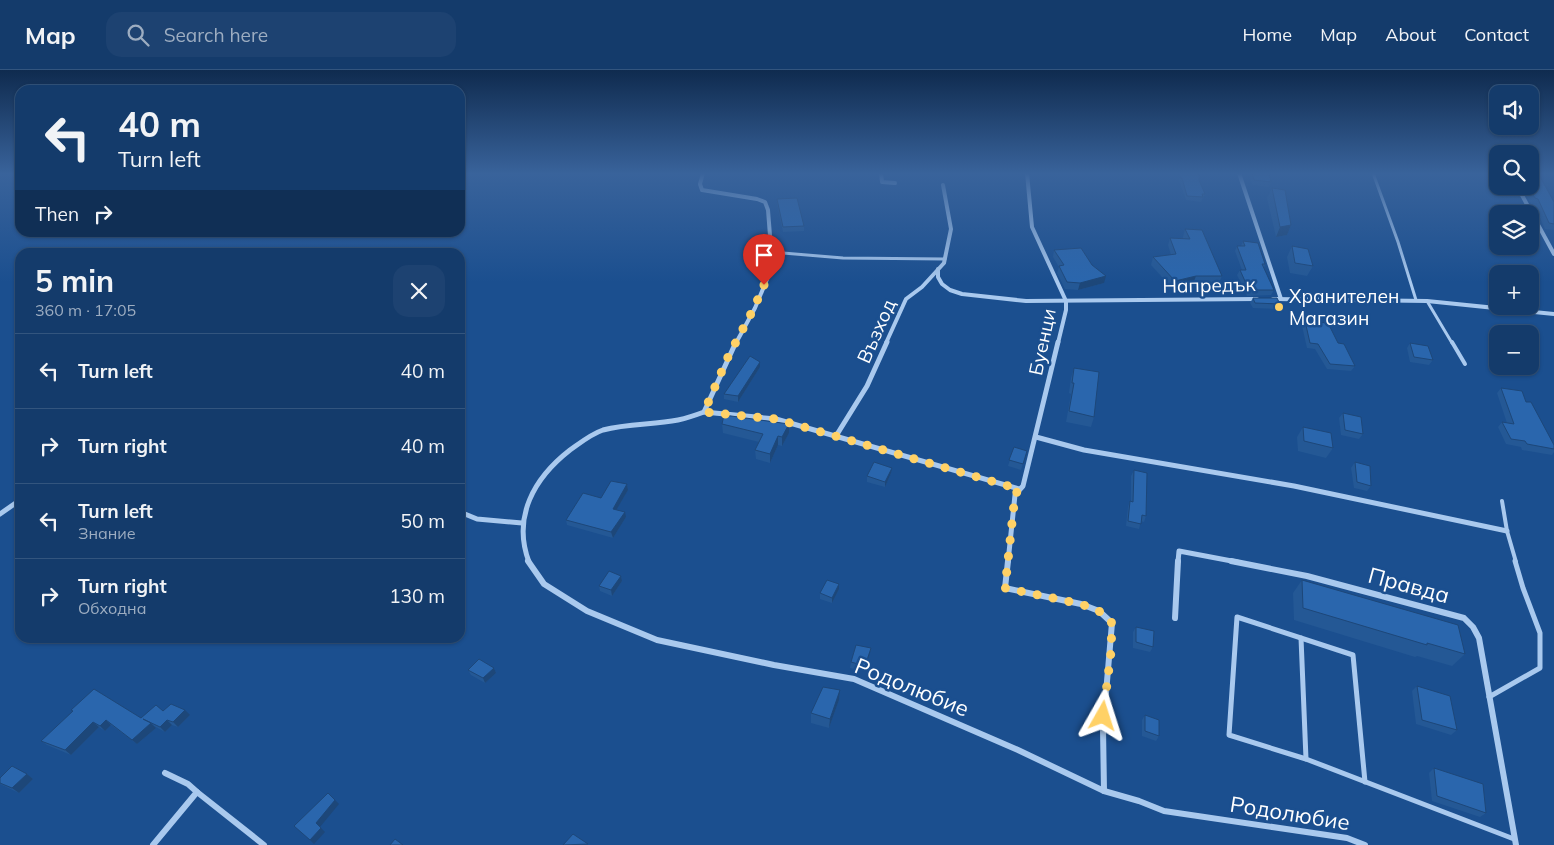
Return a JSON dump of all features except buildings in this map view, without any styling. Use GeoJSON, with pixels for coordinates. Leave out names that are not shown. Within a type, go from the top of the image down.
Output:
{"type":"FeatureCollection","features":[{"type":"Feature","properties":{"kind":"street"},"geometry":{"type":"LineString","coordinates":[[704,412],[728,357],[754,308],[770,272],[771,252],[768,209]]}},
{"type":"Feature","properties":{"kind":"street","name":"Възход"},"geometry":{"type":"LineString","coordinates":[[836,436],[867,386],[906,299],[922,287],[945,259],[952,229],[948,209]]}},
{"type":"Feature","properties":{"kind":"street","name":"Буенци"},"geometry":{"type":"LineString","coordinates":[[1030,209],[1032,227],[1066,302],[1066,310],[1023,486],[1015,495],[1005,588],[1081,604],[1099,611],[1112,623],[1111,652],[1101,734],[1104,791]]}},
{"type":"Feature","properties":{"kind":"street"},"geometry":{"type":"LineString","coordinates":[[1251,209],[1282,299]]}},
{"type":"Feature","properties":{"kind":"street"},"geometry":{"type":"LineString","coordinates":[[1530,209],[1554,254]]}},
{"type":"Feature","properties":{"kind":"street","name":"Напредък"},"geometry":{"type":"LineString","coordinates":[[938,269],[938,277],[942,284],[962,294],[1026,301],[1262,299]]}},
{"type":"Feature","properties":{"kind":"street","name":"Напредък"},"geometry":{"type":"LineString","coordinates":[[1272,299],[1427,300],[1554,314]]}},
{"type":"Feature","properties":{"kind":"street"},"geometry":{"type":"LineString","coordinates":[[465,514],[477,519],[522,523],[532,493],[544,473],[557,460],[582,441],[600,431],[619,426],[669,422],[704,412],[776,419],[1019,489]]}},
{"type":"Feature","properties":{"kind":"street"},"geometry":{"type":"LineString","coordinates":[[1036,437],[1084,450],[1294,486],[1508,531]]}},
{"type":"Feature","properties":{"kind":"street"},"geometry":{"type":"LineString","coordinates":[[0,514],[15,504]]}},
{"type":"Feature","properties":{"kind":"street","name":"Родолюбие"},"geometry":{"type":"LineString","coordinates":[[522,523],[528,561],[544,584],[587,611],[657,640],[774,665],[854,679],[954,722],[1104,791],[1139,801],[1164,811],[1347,838],[1365,845]]}},
{"type":"Feature","properties":{"kind":"street","name":"Правда"},"geometry":{"type":"LineString","coordinates":[[1175,618],[1179,551],[1306,576],[1464,618],[1473,627],[1478,638],[1515,842]]}},
{"type":"Feature","properties":{"kind":"street"},"geometry":{"type":"LineString","coordinates":[[164,773],[188,784],[264,845]]}},
{"type":"Feature","properties":{"kind":"street"},"geometry":{"type":"LineString","coordinates":[[153,845],[197,792]]}},
{"type":"Feature","properties":{"kind":"lane"},"geometry":{"type":"LineString","coordinates":[[1386,209],[1416,300]]}},
{"type":"Feature","properties":{"kind":"lane"},"geometry":{"type":"LineString","coordinates":[[771,252],[843,258],[945,259]]}},
{"type":"Feature","properties":{"kind":"lane"},"geometry":{"type":"LineString","coordinates":[[1427,300],[1465,364]]}},
{"type":"Feature","properties":{"kind":"lane"},"geometry":{"type":"LineString","coordinates":[[1489,697],[1540,668],[1540,633],[1523,588],[1502,501]]}},
{"type":"Feature","properties":{"kind":"lane"},"geometry":{"type":"LineString","coordinates":[[1365,782],[1353,655],[1237,617],[1229,735],[1306,759],[1515,842]]}},
{"type":"Feature","properties":{"kind":"lane"},"geometry":{"type":"LineString","coordinates":[[1301,638],[1306,759]]}},
{"type":"Feature","properties":{"kind":"place","name":"Хранителен Магазин"},"geometry":{"type":"Point","coordinates":[1279,307]}},
{"type":"Feature","properties":{"kind":"route"},"geometry":{"type":"LineString","coordinates":[[764,285],[728,357],[704,412],[776,419],[1019,489],[1015,495],[1005,588],[1081,604],[1099,611],[1112,623],[1111,652],[1103,716]]}}]}
